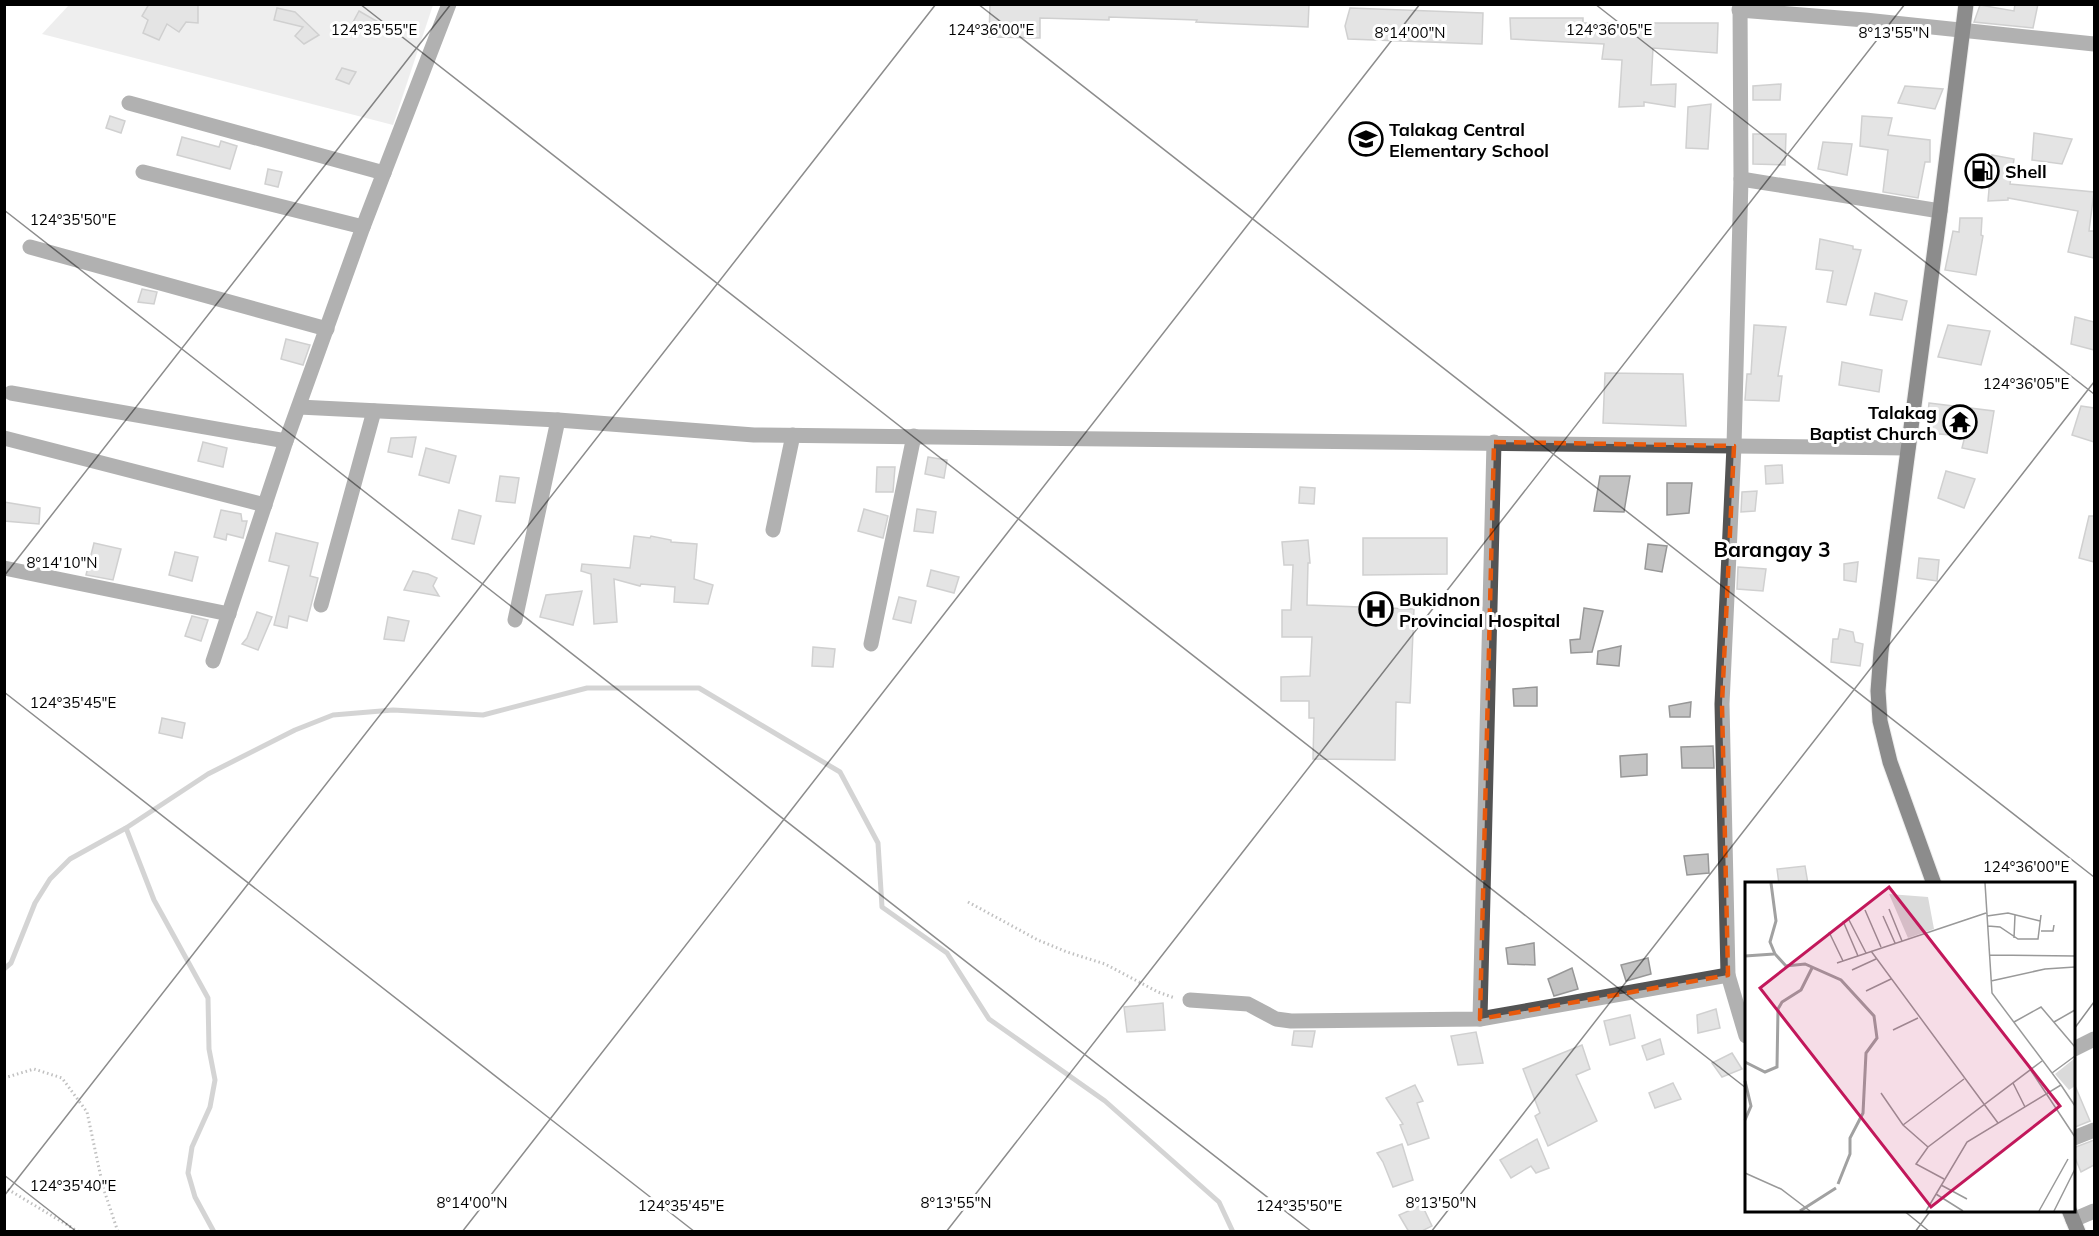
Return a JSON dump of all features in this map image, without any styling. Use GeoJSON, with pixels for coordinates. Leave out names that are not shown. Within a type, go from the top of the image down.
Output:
{"type":"FeatureCollection","features":[{"type":"Feature","properties":{"kind":"main road"},"geometry":{"type":"LineString","coordinates":[[1933,882],[1890,762],[1880,721],[1878,701],[1881,652],[1966,4]]}},
{"type":"Feature","properties":{"kind":"street"},"geometry":{"type":"LineString","coordinates":[[213,661],[286,441],[363,227],[449,4]]}},
{"type":"Feature","properties":{"kind":"street"},"geometry":{"type":"LineString","coordinates":[[1745,1033],[1728,975],[1722,704],[1734,446],[1741,178],[1739,7],[2094,44]]}},
{"type":"Feature","properties":{"kind":"street"},"geometry":{"type":"LineString","coordinates":[[129,103],[384,173]]}},
{"type":"Feature","properties":{"kind":"street"},"geometry":{"type":"LineString","coordinates":[[143,172],[363,227]]}},
{"type":"Feature","properties":{"kind":"street"},"geometry":{"type":"LineString","coordinates":[[1741,178],[1940,211]]}},
{"type":"Feature","properties":{"kind":"street"},"geometry":{"type":"LineString","coordinates":[[30,247],[327,329]]}},
{"type":"Feature","properties":{"kind":"street"},"geometry":{"type":"LineString","coordinates":[[11,393],[286,441]]}},
{"type":"Feature","properties":{"kind":"street"},"geometry":{"type":"LineString","coordinates":[[299,407],[558,420],[754,435],[1908,448]]}},
{"type":"Feature","properties":{"kind":"street"},"geometry":{"type":"LineString","coordinates":[[321,605],[374,411]]}},
{"type":"Feature","properties":{"kind":"street"},"geometry":{"type":"LineString","coordinates":[[515,620],[558,420]]}},
{"type":"Feature","properties":{"kind":"street"},"geometry":{"type":"LineString","coordinates":[[773,530],[793,435]]}},
{"type":"Feature","properties":{"kind":"street"},"geometry":{"type":"LineString","coordinates":[[871,644],[914,436]]}},
{"type":"Feature","properties":{"kind":"street"},"geometry":{"type":"LineString","coordinates":[[4,438],[265,505]]}},
{"type":"Feature","properties":{"kind":"street"},"geometry":{"type":"LineString","coordinates":[[1480,1019],[1494,442]]}},
{"type":"Feature","properties":{"kind":"street"},"geometry":{"type":"LineString","coordinates":[[4,568],[229,614]]}},
{"type":"Feature","properties":{"kind":"street"},"geometry":{"type":"LineString","coordinates":[[1190,1000],[1248,1004],[1276,1019],[1291,1021],[1480,1019],[1728,975]]}},
{"type":"Feature","properties":{"kind":"street"},"geometry":{"type":"LineString","coordinates":[[2075,1048],[2094,1040]]}},
{"type":"Feature","properties":{"kind":"street"},"geometry":{"type":"LineString","coordinates":[[2075,1137],[2094,1130]]}},
{"type":"Feature","properties":{"kind":"street"},"geometry":{"type":"LineString","coordinates":[[2073,1221],[2094,1211]]}},
{"type":"Feature","properties":{"kind":"path"},"geometry":{"type":"LineString","coordinates":[[968,902],[1038,940],[1105,964],[1173,998],[1190,1000]]}},
{"type":"Feature","properties":{"kind":"path"},"geometry":{"type":"LineString","coordinates":[[4,1078],[34,1070],[62,1078],[68,1086],[87,1112],[103,1187],[118,1232]]}},
{"type":"Feature","properties":{"kind":"path"},"geometry":{"type":"LineString","coordinates":[[4,1187],[79,1232]]}},
{"type":"Feature","properties":{"kind":"highlighted area"},"geometry":{"type":"Polygon","coordinates":[[[1494,442],[1734,446],[1722,704],[1728,975],[1480,1019],[1494,442]]]}},
{"type":"Feature","properties":{"kind":"shaded area"},"geometry":{"type":"Polygon","coordinates":[[[69,5],[433,5],[393,125],[42,34],[69,5]]]}},
{"type":"Feature","properties":{"kind":"building"},"geometry":{"type":"Polygon","coordinates":[[[149,4],[198,4],[198,23],[186,22],[179,32],[167,24],[159,40],[143,33],[148,20],[142,16],[149,4]]]}},
{"type":"Feature","properties":{"kind":"building"},"geometry":{"type":"Polygon","coordinates":[[[990,4],[1309,4],[1308,27],[1109,17],[1109,20],[1040,18],[1040,38],[989,37],[990,4]]]}},
{"type":"Feature","properties":{"kind":"building"},"geometry":{"type":"Polygon","coordinates":[[[2015,4],[2038,4],[2033,28],[1974,22],[1980,5],[2014,11],[2015,4]]]}},
{"type":"Feature","properties":{"kind":"building"},"geometry":{"type":"Polygon","coordinates":[[[277,8],[295,12],[319,35],[304,44],[295,36],[303,27],[274,20],[277,8]]]}},
{"type":"Feature","properties":{"kind":"building"},"geometry":{"type":"Polygon","coordinates":[[[1350,8],[1483,13],[1482,44],[1348,39],[1345,26],[1350,8]]]}},
{"type":"Feature","properties":{"kind":"building"},"geometry":{"type":"Polygon","coordinates":[[[359,11],[394,31],[393,35],[352,24],[359,11]]]}},
{"type":"Feature","properties":{"kind":"building"},"geometry":{"type":"Polygon","coordinates":[[[1510,18],[1583,18],[1583,23],[1718,23],[1717,53],[1653,48],[1651,85],[1676,84],[1675,107],[1644,102],[1644,106],[1619,107],[1622,60],[1602,59],[1604,44],[1511,39],[1510,18]]]}},
{"type":"Feature","properties":{"kind":"building"},"geometry":{"type":"Polygon","coordinates":[[[342,68],[356,72],[349,84],[336,79],[342,68]]]}},
{"type":"Feature","properties":{"kind":"building"},"geometry":{"type":"Polygon","coordinates":[[[1781,84],[1780,100],[1753,100],[1753,86],[1781,84]]]}},
{"type":"Feature","properties":{"kind":"building"},"geometry":{"type":"Polygon","coordinates":[[[1905,86],[1943,89],[1935,109],[1898,103],[1905,86]]]}},
{"type":"Feature","properties":{"kind":"building"},"geometry":{"type":"Polygon","coordinates":[[[1711,104],[1708,149],[1686,148],[1688,107],[1711,104]]]}},
{"type":"Feature","properties":{"kind":"building"},"geometry":{"type":"Polygon","coordinates":[[[110,116],[125,121],[121,133],[106,128],[110,116]]]}},
{"type":"Feature","properties":{"kind":"building"},"geometry":{"type":"Polygon","coordinates":[[[1862,116],[1892,118],[1888,135],[1930,140],[1930,162],[1925,162],[1918,198],[1883,192],[1888,150],[1860,146],[1862,116]]]}},
{"type":"Feature","properties":{"kind":"building"},"geometry":{"type":"Polygon","coordinates":[[[2034,133],[2072,139],[2062,164],[2032,160],[2034,133]]]}},
{"type":"Feature","properties":{"kind":"building"},"geometry":{"type":"Polygon","coordinates":[[[1753,134],[1786,134],[1785,165],[1753,164],[1753,134]]]}},
{"type":"Feature","properties":{"kind":"building"},"geometry":{"type":"Polygon","coordinates":[[[182,137],[219,147],[221,141],[237,146],[230,169],[177,155],[182,137]]]}},
{"type":"Feature","properties":{"kind":"building"},"geometry":{"type":"Polygon","coordinates":[[[1823,142],[1852,144],[1847,175],[1818,169],[1823,142]]]}},
{"type":"Feature","properties":{"kind":"building"},"geometry":{"type":"Polygon","coordinates":[[[1992,155],[2014,159],[2010,184],[2094,192],[2089,231],[2094,231],[2094,258],[2068,252],[2078,211],[2008,198],[2008,200],[1988,201],[1992,155]]]}},
{"type":"Feature","properties":{"kind":"building"},"geometry":{"type":"Polygon","coordinates":[[[268,169],[282,172],[278,187],[265,184],[268,169]]]}},
{"type":"Feature","properties":{"kind":"building"},"geometry":{"type":"Polygon","coordinates":[[[1960,218],[1982,218],[1981,235],[1983,236],[1976,275],[1945,270],[1953,231],[1959,232],[1960,218]]]}},
{"type":"Feature","properties":{"kind":"building"},"geometry":{"type":"Polygon","coordinates":[[[1820,239],[1861,250],[1846,305],[1827,302],[1833,271],[1816,269],[1820,239]]]}},
{"type":"Feature","properties":{"kind":"building"},"geometry":{"type":"Polygon","coordinates":[[[142,289],[157,292],[154,304],[138,302],[142,289]]]}},
{"type":"Feature","properties":{"kind":"building"},"geometry":{"type":"Polygon","coordinates":[[[1875,293],[1907,301],[1902,320],[1870,315],[1875,293]]]}},
{"type":"Feature","properties":{"kind":"building"},"geometry":{"type":"Polygon","coordinates":[[[2075,317],[2094,322],[2094,350],[2071,344],[2075,317]]]}},
{"type":"Feature","properties":{"kind":"building"},"geometry":{"type":"Polygon","coordinates":[[[1754,325],[1786,327],[1778,376],[1782,376],[1779,401],[1745,400],[1747,374],[1751,374],[1754,325]]]}},
{"type":"Feature","properties":{"kind":"building"},"geometry":{"type":"Polygon","coordinates":[[[1948,325],[1990,331],[1981,365],[1938,357],[1948,325]]]}},
{"type":"Feature","properties":{"kind":"building"},"geometry":{"type":"Polygon","coordinates":[[[286,339],[310,345],[303,365],[281,359],[286,339]]]}},
{"type":"Feature","properties":{"kind":"building"},"geometry":{"type":"Polygon","coordinates":[[[1842,362],[1882,370],[1879,392],[1839,385],[1842,362]]]}},
{"type":"Feature","properties":{"kind":"building"},"geometry":{"type":"Polygon","coordinates":[[[1605,373],[1683,374],[1686,426],[1603,423],[1605,373]]]}},
{"type":"Feature","properties":{"kind":"building","name":"Talakag Baptist Church"},"geometry":{"type":"Polygon","coordinates":[[[1929,403],[1994,411],[1987,453],[1962,448],[1965,436],[1926,433],[1929,403]]]}},
{"type":"Feature","properties":{"kind":"building"},"geometry":{"type":"Polygon","coordinates":[[[2081,406],[2094,408],[2094,442],[2072,435],[2081,406]]]}},
{"type":"Feature","properties":{"kind":"building"},"geometry":{"type":"Polygon","coordinates":[[[416,437],[412,457],[388,452],[391,438],[416,437]]]}},
{"type":"Feature","properties":{"kind":"building"},"geometry":{"type":"Polygon","coordinates":[[[203,442],[227,448],[223,467],[198,461],[203,442]]]}},
{"type":"Feature","properties":{"kind":"building"},"geometry":{"type":"Polygon","coordinates":[[[426,448],[456,456],[449,483],[419,475],[426,448]]]}},
{"type":"Feature","properties":{"kind":"building"},"geometry":{"type":"Polygon","coordinates":[[[928,457],[947,460],[944,478],[925,474],[928,457]]]}},
{"type":"Feature","properties":{"kind":"building"},"geometry":{"type":"Polygon","coordinates":[[[1782,465],[1783,483],[1766,484],[1765,466],[1782,465]]]}},
{"type":"Feature","properties":{"kind":"building"},"geometry":{"type":"Polygon","coordinates":[[[877,467],[895,467],[893,492],[876,492],[877,467]]]}},
{"type":"Feature","properties":{"kind":"building"},"geometry":{"type":"Polygon","coordinates":[[[1946,471],[1975,479],[1964,508],[1938,498],[1946,471]]]}},
{"type":"Feature","properties":{"kind":"building"},"geometry":{"type":"Polygon","coordinates":[[[500,476],[519,478],[515,503],[496,501],[500,476]]]}},
{"type":"Feature","properties":{"kind":"building"},"geometry":{"type":"Polygon","coordinates":[[[1600,476],[1630,476],[1624,512],[1594,511],[1600,476]]]}},
{"type":"Feature","properties":{"kind":"building"},"geometry":{"type":"Polygon","coordinates":[[[1667,483],[1692,483],[1689,513],[1667,515],[1667,483]]]}},
{"type":"Feature","properties":{"kind":"building"},"geometry":{"type":"Polygon","coordinates":[[[1300,487],[1315,488],[1314,504],[1299,503],[1300,487]]]}},
{"type":"Feature","properties":{"kind":"building"},"geometry":{"type":"Polygon","coordinates":[[[1757,491],[1755,511],[1741,512],[1742,492],[1757,491]]]}},
{"type":"Feature","properties":{"kind":"building"},"geometry":{"type":"Polygon","coordinates":[[[4,502],[40,508],[39,524],[4,521],[4,502]]]}},
{"type":"Feature","properties":{"kind":"building"},"geometry":{"type":"Polygon","coordinates":[[[864,509],[888,516],[883,538],[858,531],[864,509]]]}},
{"type":"Feature","properties":{"kind":"building"},"geometry":{"type":"Polygon","coordinates":[[[917,509],[936,512],[933,533],[914,531],[917,509]]]}},
{"type":"Feature","properties":{"kind":"building"},"geometry":{"type":"Polygon","coordinates":[[[221,510],[241,514],[242,521],[247,521],[243,538],[227,534],[226,540],[214,537],[221,510]]]}},
{"type":"Feature","properties":{"kind":"building"},"geometry":{"type":"Polygon","coordinates":[[[459,510],[481,516],[474,544],[452,539],[459,510]]]}},
{"type":"Feature","properties":{"kind":"building"},"geometry":{"type":"Polygon","coordinates":[[[2089,516],[2094,516],[2094,562],[2079,558],[2089,516]]]}},
{"type":"Feature","properties":{"kind":"building"},"geometry":{"type":"Polygon","coordinates":[[[276,533],[318,543],[310,576],[318,578],[307,621],[289,616],[287,628],[274,625],[289,566],[269,561],[276,533]]]}},
{"type":"Feature","properties":{"kind":"building"},"geometry":{"type":"Polygon","coordinates":[[[634,536],[650,538],[651,536],[671,540],[671,542],[697,544],[694,579],[713,585],[708,604],[674,602],[675,587],[641,584],[640,586],[614,579],[617,622],[594,624],[591,574],[581,571],[582,564],[630,568],[634,536]]]}},
{"type":"Feature","properties":{"kind":"building"},"geometry":{"type":"Polygon","coordinates":[[[1363,538],[1447,538],[1447,574],[1363,575],[1363,538]]]}},
{"type":"Feature","properties":{"kind":"building"},"geometry":{"type":"Polygon","coordinates":[[[1308,540],[1310,563],[1308,563],[1307,605],[1414,609],[1410,703],[1396,702],[1395,760],[1313,759],[1314,718],[1309,718],[1309,701],[1281,701],[1281,677],[1310,676],[1312,637],[1282,637],[1282,610],[1291,610],[1293,565],[1284,565],[1282,542],[1308,540]]]}},
{"type":"Feature","properties":{"kind":"building"},"geometry":{"type":"Polygon","coordinates":[[[94,543],[121,549],[113,580],[86,575],[94,543]]]}},
{"type":"Feature","properties":{"kind":"building"},"geometry":{"type":"Polygon","coordinates":[[[1648,544],[1667,546],[1662,572],[1645,569],[1648,544]]]}},
{"type":"Feature","properties":{"kind":"building"},"geometry":{"type":"Polygon","coordinates":[[[175,552],[198,557],[192,581],[169,575],[175,552]]]}},
{"type":"Feature","properties":{"kind":"building"},"geometry":{"type":"Polygon","coordinates":[[[1919,558],[1939,560],[1937,581],[1917,578],[1919,558]]]}},
{"type":"Feature","properties":{"kind":"building"},"geometry":{"type":"Polygon","coordinates":[[[1858,562],[1856,582],[1844,580],[1844,564],[1858,562]]]}},
{"type":"Feature","properties":{"kind":"building"},"geometry":{"type":"Polygon","coordinates":[[[1738,567],[1766,569],[1763,591],[1737,589],[1738,567]]]}},
{"type":"Feature","properties":{"kind":"building"},"geometry":{"type":"Polygon","coordinates":[[[931,570],[959,577],[954,593],[927,586],[931,570]]]}},
{"type":"Feature","properties":{"kind":"building"},"geometry":{"type":"Polygon","coordinates":[[[413,571],[437,578],[433,586],[439,596],[404,590],[413,571]]]}},
{"type":"Feature","properties":{"kind":"building"},"geometry":{"type":"Polygon","coordinates":[[[582,591],[573,625],[540,617],[546,595],[582,591]]]}},
{"type":"Feature","properties":{"kind":"building"},"geometry":{"type":"Polygon","coordinates":[[[899,597],[916,601],[911,623],[893,619],[899,597]]]}},
{"type":"Feature","properties":{"kind":"building"},"geometry":{"type":"Polygon","coordinates":[[[1584,608],[1603,611],[1592,652],[1571,653],[1570,640],[1580,639],[1584,608]]]}},
{"type":"Feature","properties":{"kind":"building"},"geometry":{"type":"Polygon","coordinates":[[[257,612],[272,617],[258,650],[242,644],[247,638],[257,612]]]}},
{"type":"Feature","properties":{"kind":"building"},"geometry":{"type":"Polygon","coordinates":[[[192,616],[208,620],[201,641],[185,636],[192,616]]]}},
{"type":"Feature","properties":{"kind":"building"},"geometry":{"type":"Polygon","coordinates":[[[388,617],[409,621],[404,641],[384,639],[388,617]]]}},
{"type":"Feature","properties":{"kind":"building"},"geometry":{"type":"Polygon","coordinates":[[[1840,629],[1853,632],[1855,642],[1863,644],[1860,666],[1831,662],[1833,639],[1838,639],[1840,629]]]}},
{"type":"Feature","properties":{"kind":"building"},"geometry":{"type":"Polygon","coordinates":[[[1621,646],[1619,666],[1597,664],[1598,651],[1621,646]]]}},
{"type":"Feature","properties":{"kind":"building"},"geometry":{"type":"Polygon","coordinates":[[[813,647],[835,649],[833,667],[812,666],[813,647]]]}},
{"type":"Feature","properties":{"kind":"building"},"geometry":{"type":"Polygon","coordinates":[[[1537,687],[1537,706],[1514,706],[1513,689],[1537,687]]]}},
{"type":"Feature","properties":{"kind":"building"},"geometry":{"type":"Polygon","coordinates":[[[1691,702],[1690,717],[1670,717],[1669,706],[1691,702]]]}},
{"type":"Feature","properties":{"kind":"building"},"geometry":{"type":"Polygon","coordinates":[[[162,718],[185,723],[182,738],[159,733],[162,718]]]}},
{"type":"Feature","properties":{"kind":"building"},"geometry":{"type":"Polygon","coordinates":[[[1713,746],[1714,768],[1682,768],[1681,747],[1713,746]]]}},
{"type":"Feature","properties":{"kind":"building"},"geometry":{"type":"Polygon","coordinates":[[[1647,754],[1647,775],[1621,777],[1620,756],[1647,754]]]}},
{"type":"Feature","properties":{"kind":"building"},"geometry":{"type":"Polygon","coordinates":[[[1708,854],[1709,873],[1687,875],[1684,856],[1708,854]]]}},
{"type":"Feature","properties":{"kind":"building"},"geometry":{"type":"Polygon","coordinates":[[[1805,866],[1808,882],[1779,882],[1777,869],[1805,866]]]}},
{"type":"Feature","properties":{"kind":"building"},"geometry":{"type":"Polygon","coordinates":[[[1534,943],[1535,965],[1508,964],[1506,948],[1534,943]]]}},
{"type":"Feature","properties":{"kind":"building"},"geometry":{"type":"Polygon","coordinates":[[[1648,958],[1651,974],[1626,981],[1621,965],[1648,958]]]}},
{"type":"Feature","properties":{"kind":"building"},"geometry":{"type":"Polygon","coordinates":[[[1572,968],[1578,989],[1554,996],[1548,979],[1572,968]]]}},
{"type":"Feature","properties":{"kind":"building"},"geometry":{"type":"Polygon","coordinates":[[[1163,1003],[1165,1030],[1127,1032],[1124,1007],[1163,1003]]]}},
{"type":"Feature","properties":{"kind":"building"},"geometry":{"type":"Polygon","coordinates":[[[1716,1009],[1720,1028],[1698,1033],[1697,1015],[1716,1009]]]}},
{"type":"Feature","properties":{"kind":"building"},"geometry":{"type":"Polygon","coordinates":[[[1630,1015],[1635,1038],[1610,1045],[1604,1021],[1630,1015]]]}},
{"type":"Feature","properties":{"kind":"building"},"geometry":{"type":"Polygon","coordinates":[[[1294,1031],[1315,1031],[1312,1047],[1292,1045],[1294,1031]]]}},
{"type":"Feature","properties":{"kind":"building"},"geometry":{"type":"Polygon","coordinates":[[[1476,1032],[1483,1063],[1458,1065],[1451,1036],[1476,1032]]]}},
{"type":"Feature","properties":{"kind":"building"},"geometry":{"type":"Polygon","coordinates":[[[1660,1039],[1664,1054],[1647,1060],[1642,1046],[1660,1039]]]}},
{"type":"Feature","properties":{"kind":"building"},"geometry":{"type":"Polygon","coordinates":[[[1582,1045],[1590,1069],[1576,1075],[1597,1121],[1548,1146],[1535,1116],[1540,1113],[1523,1069],[1582,1045]]]}},
{"type":"Feature","properties":{"kind":"building"},"geometry":{"type":"Polygon","coordinates":[[[1732,1053],[1742,1069],[1722,1077],[1712,1063],[1732,1053]]]}},
{"type":"Feature","properties":{"kind":"building"},"geometry":{"type":"Polygon","coordinates":[[[1673,1083],[1681,1099],[1655,1108],[1649,1093],[1673,1083]]]}},
{"type":"Feature","properties":{"kind":"building"},"geometry":{"type":"Polygon","coordinates":[[[1415,1085],[1423,1101],[1417,1103],[1429,1138],[1408,1145],[1400,1125],[1403,1124],[1386,1098],[1415,1085]]]}},
{"type":"Feature","properties":{"kind":"building"},"geometry":{"type":"Polygon","coordinates":[[[2075,1086],[2090,1121],[2075,1127],[2075,1086]]]}},
{"type":"Feature","properties":{"kind":"building"},"geometry":{"type":"Polygon","coordinates":[[[1537,1139],[1549,1168],[1536,1173],[1531,1166],[1511,1178],[1500,1160],[1537,1139]]]}},
{"type":"Feature","properties":{"kind":"building"},"geometry":{"type":"Polygon","coordinates":[[[2094,1140],[2094,1165],[2081,1172],[2075,1158],[2075,1147],[2094,1140]]]}},
{"type":"Feature","properties":{"kind":"building"},"geometry":{"type":"Polygon","coordinates":[[[1402,1144],[1413,1180],[1393,1187],[1377,1153],[1402,1144]]]}},
{"type":"Feature","properties":{"kind":"building"},"geometry":{"type":"Polygon","coordinates":[[[1422,1205],[1432,1226],[1420,1232],[1409,1232],[1399,1215],[1422,1205]]]}},
{"type":"Feature","properties":{"kind":"waterway"},"geometry":{"type":"LineString","coordinates":[[4,969],[11,963],[35,903],[50,879],[70,859],[126,828],[208,774],[295,730],[333,715],[393,710],[483,715],[587,688],[699,688],[840,772],[878,843],[882,907],[947,953],[989,1019],[1105,1101],[1219,1202],[1233,1232]]}},
{"type":"Feature","properties":{"kind":"waterway"},"geometry":{"type":"LineString","coordinates":[[126,828],[154,900],[208,998],[209,1049],[215,1080],[210,1107],[192,1147],[188,1173],[195,1197],[214,1232]]}},
{"type":"Feature","properties":{"kind":"place","name":"Talakag Central Elementary School"},"geometry":{"type":"Point","coordinates":[1366,139]}},
{"type":"Feature","properties":{"kind":"place","name":"Shell"},"geometry":{"type":"Point","coordinates":[1982,171]}},
{"type":"Feature","properties":{"kind":"place","name":"Talakag Baptist Church"},"geometry":{"type":"Point","coordinates":[1960,422]}},
{"type":"Feature","properties":{"kind":"place","name":"Bukidnon Provincial Hospital"},"geometry":{"type":"Point","coordinates":[1376,609]}},
{"type":"Feature","properties":{"kind":"district","name":"Barangay 3"},"geometry":{"type":"Point","coordinates":[1772,549]}}]}
